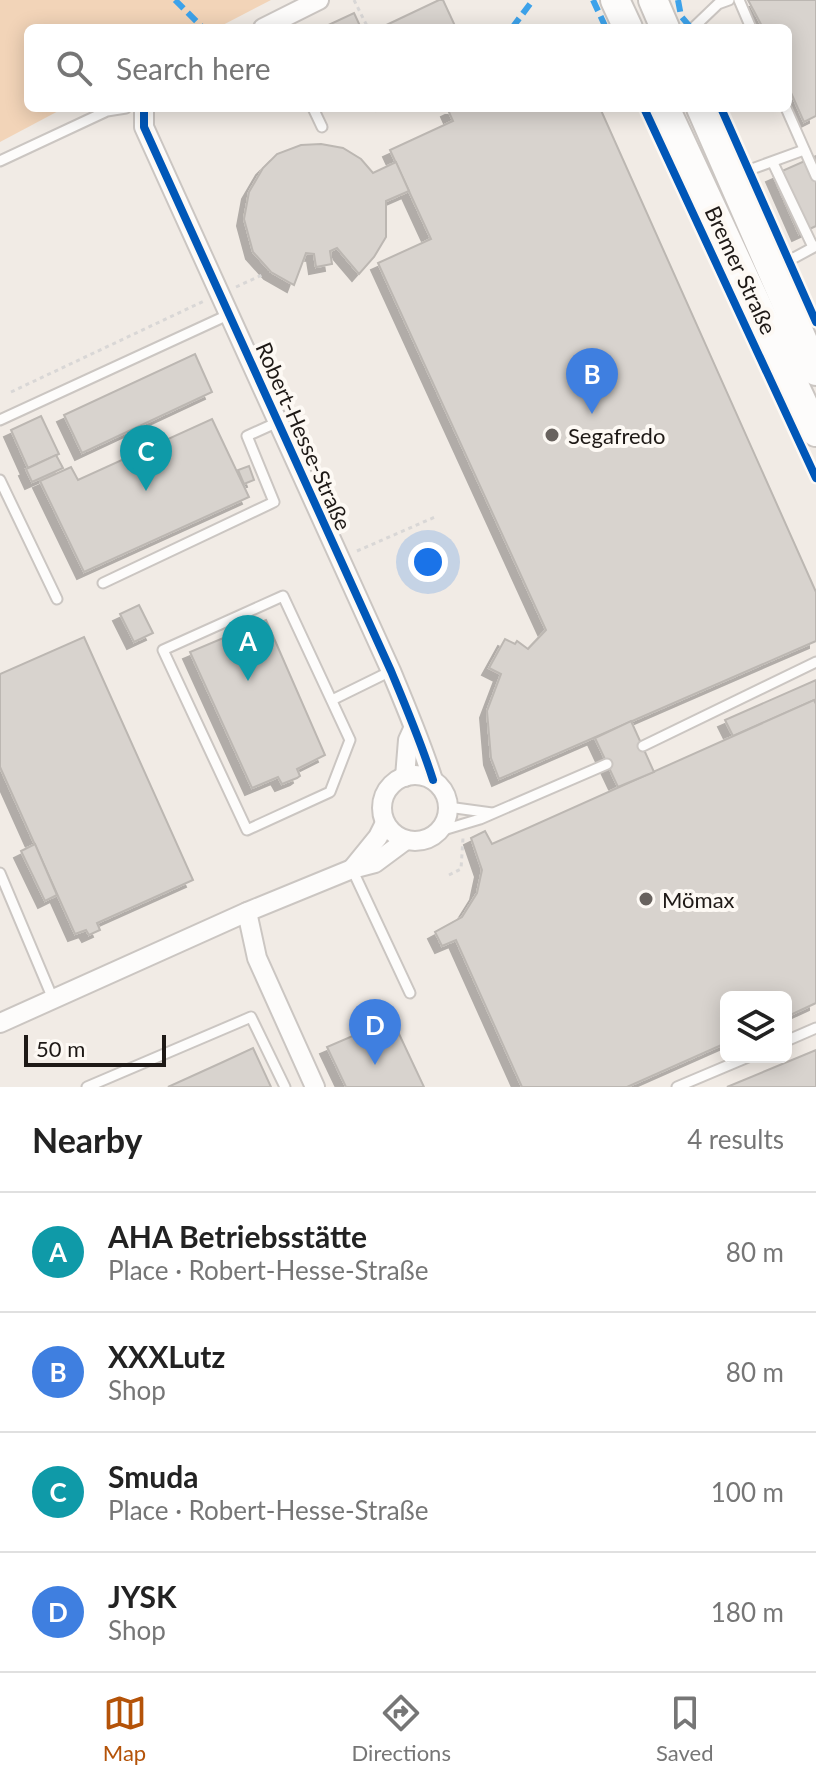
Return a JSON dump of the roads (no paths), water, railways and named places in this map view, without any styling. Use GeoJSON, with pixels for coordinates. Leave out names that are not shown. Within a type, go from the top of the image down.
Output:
{"type":"FeatureCollection","features":[{"type":"Feature","properties":{"kind":"main road"},"geometry":{"type":"LineString","coordinates":[[615,0],[626,24]]}},
{"type":"Feature","properties":{"kind":"main road"},"geometry":{"type":"LineString","coordinates":[[653,0],[663,24]]}},
{"type":"Feature","properties":{"kind":"main road","name":"Bremer Straße"},"geometry":{"type":"LineString","coordinates":[[667,112],[816,432]]}},
{"type":"Feature","properties":{"kind":"main road","name":"Bremer Straße"},"geometry":{"type":"LineString","coordinates":[[703,112],[816,371]]}},
{"type":"Feature","properties":{"kind":"street"},"geometry":{"type":"LineString","coordinates":[[275,24],[319,0]]}},
{"type":"Feature","properties":{"kind":"street","name":"Robert-Hesse-Straße"},"geometry":{"type":"LineString","coordinates":[[144,112],[144,127],[391,671],[413,729],[420,739],[433,780]]}},
{"type":"Feature","properties":{"kind":"street"},"geometry":{"type":"LineString","coordinates":[[405,777],[408,740],[413,729]]}},
{"type":"Feature","properties":{"kind":"street"},"geometry":{"type":"LineString","coordinates":[[352,869],[378,837],[385,823],[383,801],[395,782],[414,775],[433,780],[446,796],[448,815],[440,831],[424,840],[398,837],[385,823]]}},
{"type":"Feature","properties":{"kind":"street"},"geometry":{"type":"LineString","coordinates":[[0,1023],[247,912],[352,869],[375,863],[406,840]]}},
{"type":"Feature","properties":{"kind":"street"},"geometry":{"type":"LineString","coordinates":[[247,912],[257,958],[315,1087]]}},
{"type":"Feature","properties":{"kind":"lane"},"geometry":{"type":"LineString","coordinates":[[697,24],[718,4],[729,0]]}},
{"type":"Feature","properties":{"kind":"lane"},"geometry":{"type":"LineString","coordinates":[[739,0],[749,24]]}},
{"type":"Feature","properties":{"kind":"lane"},"geometry":{"type":"LineString","coordinates":[[0,161],[105,112]]}},
{"type":"Feature","properties":{"kind":"lane"},"geometry":{"type":"LineString","coordinates":[[315,112],[322,127]]}},
{"type":"Feature","properties":{"kind":"lane"},"geometry":{"type":"LineString","coordinates":[[788,112],[816,176]]}},
{"type":"Feature","properties":{"kind":"lane"},"geometry":{"type":"LineString","coordinates":[[726,164],[749,170],[804,150]]}},
{"type":"Feature","properties":{"kind":"lane"},"geometry":{"type":"LineString","coordinates":[[773,163],[814,246],[790,260],[776,282]]}},
{"type":"Feature","properties":{"kind":"lane"},"geometry":{"type":"LineString","coordinates":[[0,420],[230,314]]}},
{"type":"Feature","properties":{"kind":"lane"},"geometry":{"type":"LineString","coordinates":[[103,583],[274,502],[247,436],[278,422]]}},
{"type":"Feature","properties":{"kind":"lane"},"geometry":{"type":"LineString","coordinates":[[0,480],[57,599]]}},
{"type":"Feature","properties":{"kind":"lane"},"geometry":{"type":"LineString","coordinates":[[283,596],[332,700],[350,740],[330,792],[247,830],[163,650],[283,596]]}},
{"type":"Feature","properties":{"kind":"lane"},"geometry":{"type":"LineString","coordinates":[[643,746],[816,662]]}},
{"type":"Feature","properties":{"kind":"lane"},"geometry":{"type":"LineString","coordinates":[[332,700],[391,671]]}},
{"type":"Feature","properties":{"kind":"lane"},"geometry":{"type":"LineString","coordinates":[[440,831],[480,819],[607,764]]}},
{"type":"Feature","properties":{"kind":"lane"},"geometry":{"type":"LineString","coordinates":[[448,807],[492,813]]}},
{"type":"Feature","properties":{"kind":"lane"},"geometry":{"type":"LineString","coordinates":[[352,869],[410,993]]}},
{"type":"Feature","properties":{"kind":"lane"},"geometry":{"type":"LineString","coordinates":[[0,873],[53,999]]}},
{"type":"Feature","properties":{"kind":"lane"},"geometry":{"type":"LineString","coordinates":[[87,1087],[251,1017],[285,1087]]}},
{"type":"Feature","properties":{"kind":"lane"},"geometry":{"type":"LineString","coordinates":[[792,1038],[816,1028]]}},
{"type":"Feature","properties":{"kind":"lane"},"geometry":{"type":"LineString","coordinates":[[677,1087],[734,1063]]}},
{"type":"Feature","properties":{"kind":"place","name":"XXXLutz"},"geometry":{"type":"Point","coordinates":[592,414]}},
{"type":"Feature","properties":{"kind":"place","name":"Segafredo"},"geometry":{"type":"Point","coordinates":[552,435]}},
{"type":"Feature","properties":{"kind":"place","name":"Smuda"},"geometry":{"type":"Point","coordinates":[146,491]}},
{"type":"Feature","properties":{"kind":"place","name":"AHA Betriebsstätte"},"geometry":{"type":"Point","coordinates":[248,681]}},
{"type":"Feature","properties":{"kind":"place","name":"Mömax"},"geometry":{"type":"Point","coordinates":[646,899]}},
{"type":"Feature","properties":{"kind":"place","name":"JYSK"},"geometry":{"type":"Point","coordinates":[375,1065]}}]}
